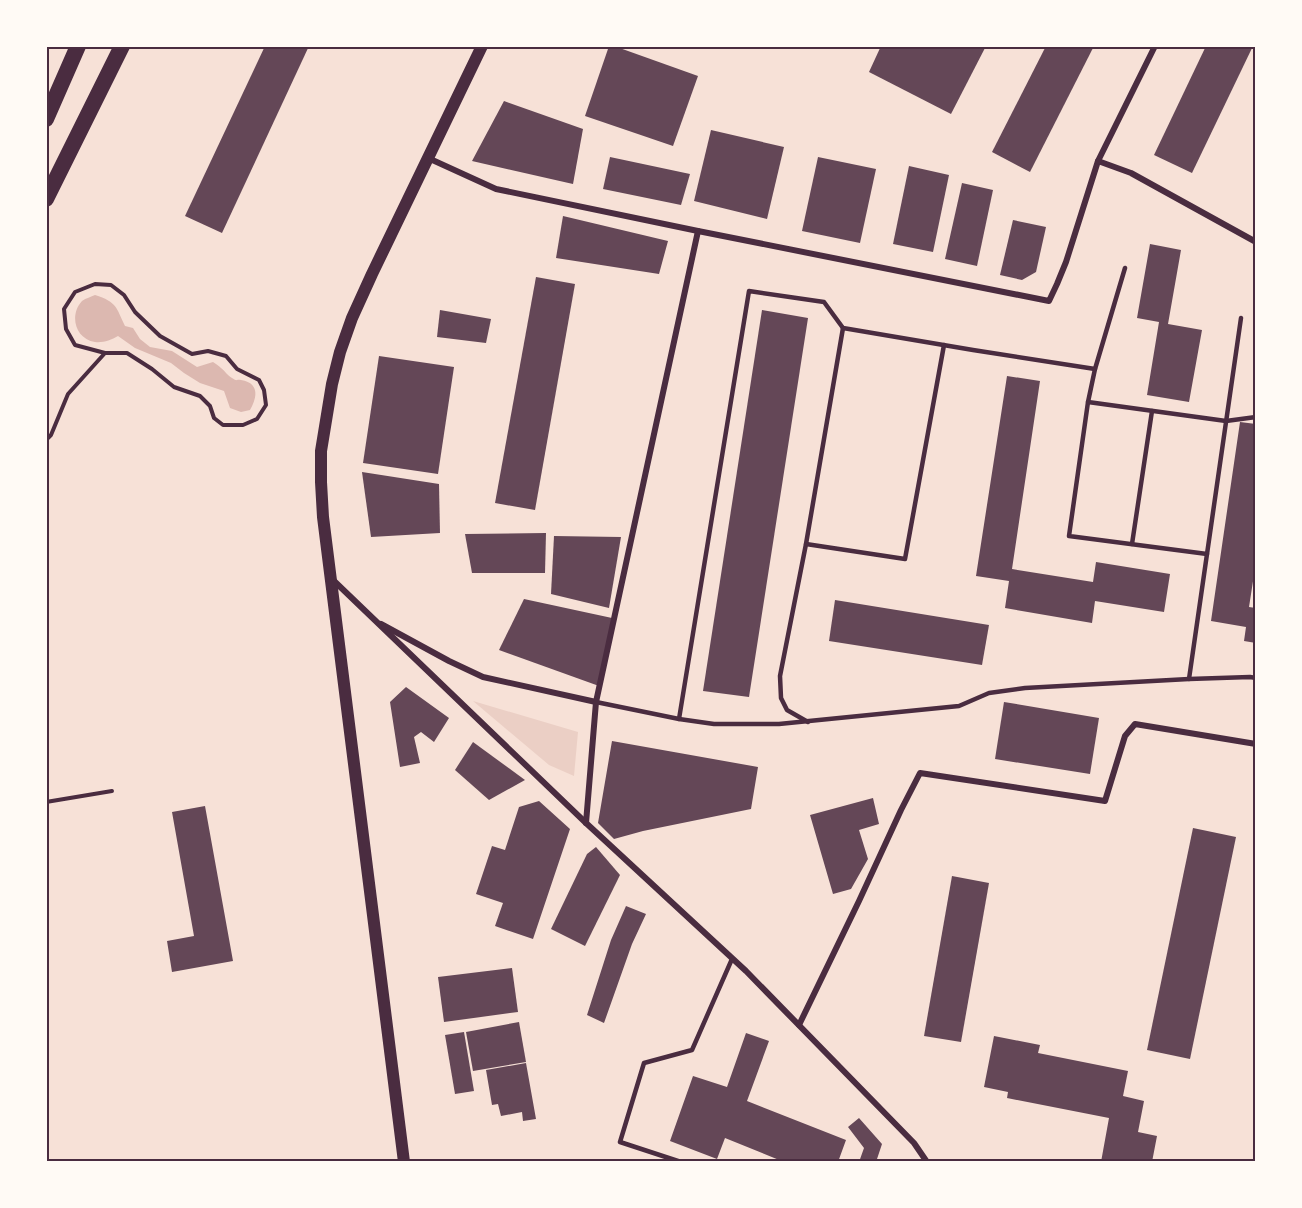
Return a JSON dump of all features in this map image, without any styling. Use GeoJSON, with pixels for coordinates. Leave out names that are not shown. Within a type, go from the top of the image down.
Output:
{"type":"FeatureCollection","features":[{"type":"Feature","properties":{"kind":"highway"},"geometry":{"type":"LineString","coordinates":[[46,119],[78,46]]}},
{"type":"Feature","properties":{"kind":"highway"},"geometry":{"type":"LineString","coordinates":[[46,199],[122,46]]}},
{"type":"Feature","properties":{"kind":"main road"},"geometry":{"type":"LineString","coordinates":[[404,1161],[323,516],[321,451],[332,384],[352,318],[482,46]]}},
{"type":"Feature","properties":{"kind":"street"},"geometry":{"type":"LineString","coordinates":[[428,158],[496,189],[1049,301],[1066,262],[1098,161],[1155,46]]}},
{"type":"Feature","properties":{"kind":"street"},"geometry":{"type":"LineString","coordinates":[[1098,161],[1131,173],[1256,242]]}},
{"type":"Feature","properties":{"kind":"street"},"geometry":{"type":"LineString","coordinates":[[586,823],[596,702],[698,231]]}},
{"type":"Feature","properties":{"kind":"street"},"geometry":{"type":"LineString","coordinates":[[331,578],[586,823],[732,959],[914,1143],[927,1161]]}},
{"type":"Feature","properties":{"kind":"street"},"geometry":{"type":"LineString","coordinates":[[373,620],[483,677],[596,702]]}},
{"type":"Feature","properties":{"kind":"street"},"geometry":{"type":"LineString","coordinates":[[799,1025],[920,773],[1105,801],[1125,736],[1135,724],[1256,744]]}},
{"type":"Feature","properties":{"kind":"lane"},"geometry":{"type":"LineString","coordinates":[[1125,268],[1095,369],[1088,402],[1069,536],[1207,554]]}},
{"type":"Feature","properties":{"kind":"lane"},"geometry":{"type":"LineString","coordinates":[[679,719],[749,291],[824,303],[843,328],[1095,369]]}},
{"type":"Feature","properties":{"kind":"lane"},"geometry":{"type":"LineString","coordinates":[[1189,679],[1240,318]]}},
{"type":"Feature","properties":{"kind":"lane"},"geometry":{"type":"LineString","coordinates":[[808,722],[787,710],[781,698],[780,676],[806,544],[843,328]]}},
{"type":"Feature","properties":{"kind":"lane"},"geometry":{"type":"LineString","coordinates":[[806,544],[905,559],[944,345]]}},
{"type":"Feature","properties":{"kind":"lane"},"geometry":{"type":"LineString","coordinates":[[1088,402],[1226,421],[1256,417]]}},
{"type":"Feature","properties":{"kind":"lane"},"geometry":{"type":"LineString","coordinates":[[1132,544],[1152,411]]}},
{"type":"Feature","properties":{"kind":"lane"},"geometry":{"type":"LineString","coordinates":[[596,702],[679,719],[723,724],[779,724],[959,706],[989,693],[1025,688],[1189,679],[1256,678]]}},
{"type":"Feature","properties":{"kind":"lane"},"geometry":{"type":"LineString","coordinates":[[681,1161],[620,1142],[644,1063],[692,1050],[732,959]]}},
{"type":"Feature","properties":{"kind":"path"},"geometry":{"type":"LineString","coordinates":[[46,440],[51,435],[68,394],[105,353],[127,353],[174,387],[200,396],[210,406],[214,418],[223,425],[243,425],[256,419],[266,405],[264,390],[259,380],[237,369],[226,356],[208,351],[192,354],[160,336],[135,312],[124,295],[111,285],[95,284],[75,292],[64,309],[66,329],[75,345],[105,353]]}},
{"type":"Feature","properties":{"kind":"path"},"geometry":{"type":"LineString","coordinates":[[46,802],[112,791]]}},
{"type":"Feature","properties":{"kind":"shaded area"},"geometry":{"type":"Polygon","coordinates":[[[95,295],[112,303],[125,326],[133,328],[140,339],[150,347],[172,351],[197,367],[213,362],[234,379],[251,384],[255,396],[250,410],[241,412],[230,408],[224,391],[200,383],[171,363],[135,348],[118,336],[107,341],[88,340],[79,331],[75,319],[82,301],[95,295]]]}},
{"type":"Feature","properties":{"kind":"shaded area"},"geometry":{"type":"Polygon","coordinates":[[[473,701],[578,732],[574,776],[549,765],[473,701]]]}},
{"type":"Feature","properties":{"kind":"building"},"geometry":{"type":"Polygon","coordinates":[[[265,46],[309,46],[222,233],[185,216],[265,46]]]}},
{"type":"Feature","properties":{"kind":"building"},"geometry":{"type":"Polygon","coordinates":[[[609,46],[698,76],[673,146],[585,116],[609,46]]]}},
{"type":"Feature","properties":{"kind":"building"},"geometry":{"type":"Polygon","coordinates":[[[881,46],[986,46],[951,114],[869,72],[881,46]]]}},
{"type":"Feature","properties":{"kind":"building"},"geometry":{"type":"Polygon","coordinates":[[[1046,46],[1094,46],[1030,172],[992,152],[1046,46]]]}},
{"type":"Feature","properties":{"kind":"building"},"geometry":{"type":"Polygon","coordinates":[[[1206,46],[1253,46],[1192,173],[1154,155],[1206,46]]]}},
{"type":"Feature","properties":{"kind":"building"},"geometry":{"type":"Polygon","coordinates":[[[504,101],[583,129],[573,184],[472,161],[504,101]]]}},
{"type":"Feature","properties":{"kind":"building"},"geometry":{"type":"Polygon","coordinates":[[[711,130],[784,147],[767,219],[694,201],[711,130]]]}},
{"type":"Feature","properties":{"kind":"building"},"geometry":{"type":"Polygon","coordinates":[[[610,157],[690,174],[681,205],[603,189],[610,157]]]}},
{"type":"Feature","properties":{"kind":"building"},"geometry":{"type":"Polygon","coordinates":[[[818,157],[876,169],[860,243],[802,231],[818,157]]]}},
{"type":"Feature","properties":{"kind":"building"},"geometry":{"type":"Polygon","coordinates":[[[909,166],[949,175],[933,252],[893,244],[909,166]]]}},
{"type":"Feature","properties":{"kind":"building"},"geometry":{"type":"Polygon","coordinates":[[[962,183],[993,190],[977,266],[945,259],[962,183]]]}},
{"type":"Feature","properties":{"kind":"building"},"geometry":{"type":"Polygon","coordinates":[[[563,216],[668,241],[659,274],[556,258],[563,216]]]}},
{"type":"Feature","properties":{"kind":"building"},"geometry":{"type":"Polygon","coordinates":[[[1013,220],[1046,227],[1036,272],[1022,280],[1000,275],[1013,220]]]}},
{"type":"Feature","properties":{"kind":"building"},"geometry":{"type":"Polygon","coordinates":[[[1150,244],[1181,250],[1168,324],[1202,330],[1189,402],[1147,395],[1159,322],[1137,318],[1150,244]]]}},
{"type":"Feature","properties":{"kind":"building"},"geometry":{"type":"Polygon","coordinates":[[[536,277],[575,284],[535,510],[495,503],[536,277]]]}},
{"type":"Feature","properties":{"kind":"building"},"geometry":{"type":"Polygon","coordinates":[[[440,310],[491,319],[486,343],[437,337],[440,310]]]}},
{"type":"Feature","properties":{"kind":"building"},"geometry":{"type":"Polygon","coordinates":[[[762,310],[808,318],[749,697],[703,691],[762,310]]]}},
{"type":"Feature","properties":{"kind":"building"},"geometry":{"type":"Polygon","coordinates":[[[379,356],[454,367],[438,474],[363,463],[379,356]]]}},
{"type":"Feature","properties":{"kind":"building"},"geometry":{"type":"Polygon","coordinates":[[[1007,376],[1040,381],[1012,569],[1093,582],[1096,562],[1170,574],[1164,612],[1095,601],[1092,623],[1005,608],[1009,581],[976,576],[1007,376]]]}},
{"type":"Feature","properties":{"kind":"building"},"geometry":{"type":"Polygon","coordinates":[[[1240,422],[1256,424],[1256,562],[1249,607],[1256,608],[1256,643],[1244,641],[1246,627],[1211,621],[1240,422]]]}},
{"type":"Feature","properties":{"kind":"building"},"geometry":{"type":"Polygon","coordinates":[[[362,472],[439,484],[440,533],[371,537],[362,472]]]}},
{"type":"Feature","properties":{"kind":"building"},"geometry":{"type":"Polygon","coordinates":[[[546,533],[545,573],[472,573],[465,534],[546,533]]]}},
{"type":"Feature","properties":{"kind":"building"},"geometry":{"type":"Polygon","coordinates":[[[554,536],[621,537],[609,608],[551,594],[554,536]]]}},
{"type":"Feature","properties":{"kind":"building"},"geometry":{"type":"Polygon","coordinates":[[[524,599],[612,618],[599,686],[499,650],[524,599]]]}},
{"type":"Feature","properties":{"kind":"building"},"geometry":{"type":"Polygon","coordinates":[[[835,600],[989,625],[982,665],[829,641],[835,600]]]}},
{"type":"Feature","properties":{"kind":"building"},"geometry":{"type":"Polygon","coordinates":[[[406,687],[449,718],[434,742],[421,732],[414,737],[420,763],[400,767],[390,702],[406,687]]]}},
{"type":"Feature","properties":{"kind":"building"},"geometry":{"type":"Polygon","coordinates":[[[1004,702],[1099,718],[1090,774],[995,759],[1004,702]]]}},
{"type":"Feature","properties":{"kind":"building"},"geometry":{"type":"Polygon","coordinates":[[[612,741],[758,767],[751,809],[614,839],[598,823],[612,741]]]}},
{"type":"Feature","properties":{"kind":"building"},"geometry":{"type":"Polygon","coordinates":[[[473,742],[525,780],[489,800],[455,770],[473,742]]]}},
{"type":"Feature","properties":{"kind":"building"},"geometry":{"type":"Polygon","coordinates":[[[873,798],[879,824],[859,830],[868,859],[851,889],[833,894],[810,815],[873,798]]]}},
{"type":"Feature","properties":{"kind":"building"},"geometry":{"type":"Polygon","coordinates":[[[539,801],[570,829],[533,939],[495,926],[503,903],[476,894],[492,846],[505,850],[519,807],[539,801]]]}},
{"type":"Feature","properties":{"kind":"building"},"geometry":{"type":"Polygon","coordinates":[[[205,806],[233,961],[172,972],[167,941],[194,936],[172,812],[205,806]]]}},
{"type":"Feature","properties":{"kind":"building"},"geometry":{"type":"Polygon","coordinates":[[[1193,828],[1236,837],[1190,1059],[1147,1050],[1193,828]]]}},
{"type":"Feature","properties":{"kind":"building"},"geometry":{"type":"Polygon","coordinates":[[[596,847],[620,875],[585,946],[551,929],[587,854],[596,847]]]}},
{"type":"Feature","properties":{"kind":"building"},"geometry":{"type":"Polygon","coordinates":[[[952,876],[989,883],[961,1042],[924,1036],[952,876]]]}},
{"type":"Feature","properties":{"kind":"building"},"geometry":{"type":"Polygon","coordinates":[[[626,906],[646,914],[632,944],[604,1023],[587,1015],[611,940],[626,906]]]}},
{"type":"Feature","properties":{"kind":"building"},"geometry":{"type":"Polygon","coordinates":[[[512,968],[518,1012],[444,1022],[438,977],[512,968]]]}},
{"type":"Feature","properties":{"kind":"building"},"geometry":{"type":"Polygon","coordinates":[[[519,1022],[526,1062],[473,1071],[466,1032],[519,1022]]]}},
{"type":"Feature","properties":{"kind":"building"},"geometry":{"type":"Polygon","coordinates":[[[464,1032],[474,1091],[455,1094],[445,1035],[464,1032]]]}},
{"type":"Feature","properties":{"kind":"building"},"geometry":{"type":"Polygon","coordinates":[[[746,1033],[769,1041],[747,1101],[846,1140],[838,1162],[784,1162],[725,1138],[717,1159],[670,1141],[693,1076],[727,1087],[746,1033]]]}},
{"type":"Feature","properties":{"kind":"building"},"geometry":{"type":"Polygon","coordinates":[[[994,1036],[1040,1045],[1038,1053],[1128,1071],[1123,1096],[1144,1101],[1138,1132],[1157,1136],[1152,1162],[1101,1162],[1109,1118],[1007,1098],[1008,1092],[984,1087],[994,1036]]]}},
{"type":"Feature","properties":{"kind":"building"},"geometry":{"type":"Polygon","coordinates":[[[526,1063],[536,1119],[523,1121],[522,1112],[501,1116],[498,1104],[492,1105],[486,1070],[526,1063]]]}},
{"type":"Feature","properties":{"kind":"building"},"geometry":{"type":"Polygon","coordinates":[[[859,1118],[882,1144],[876,1162],[859,1162],[864,1148],[848,1127],[859,1118]]]}}]}
